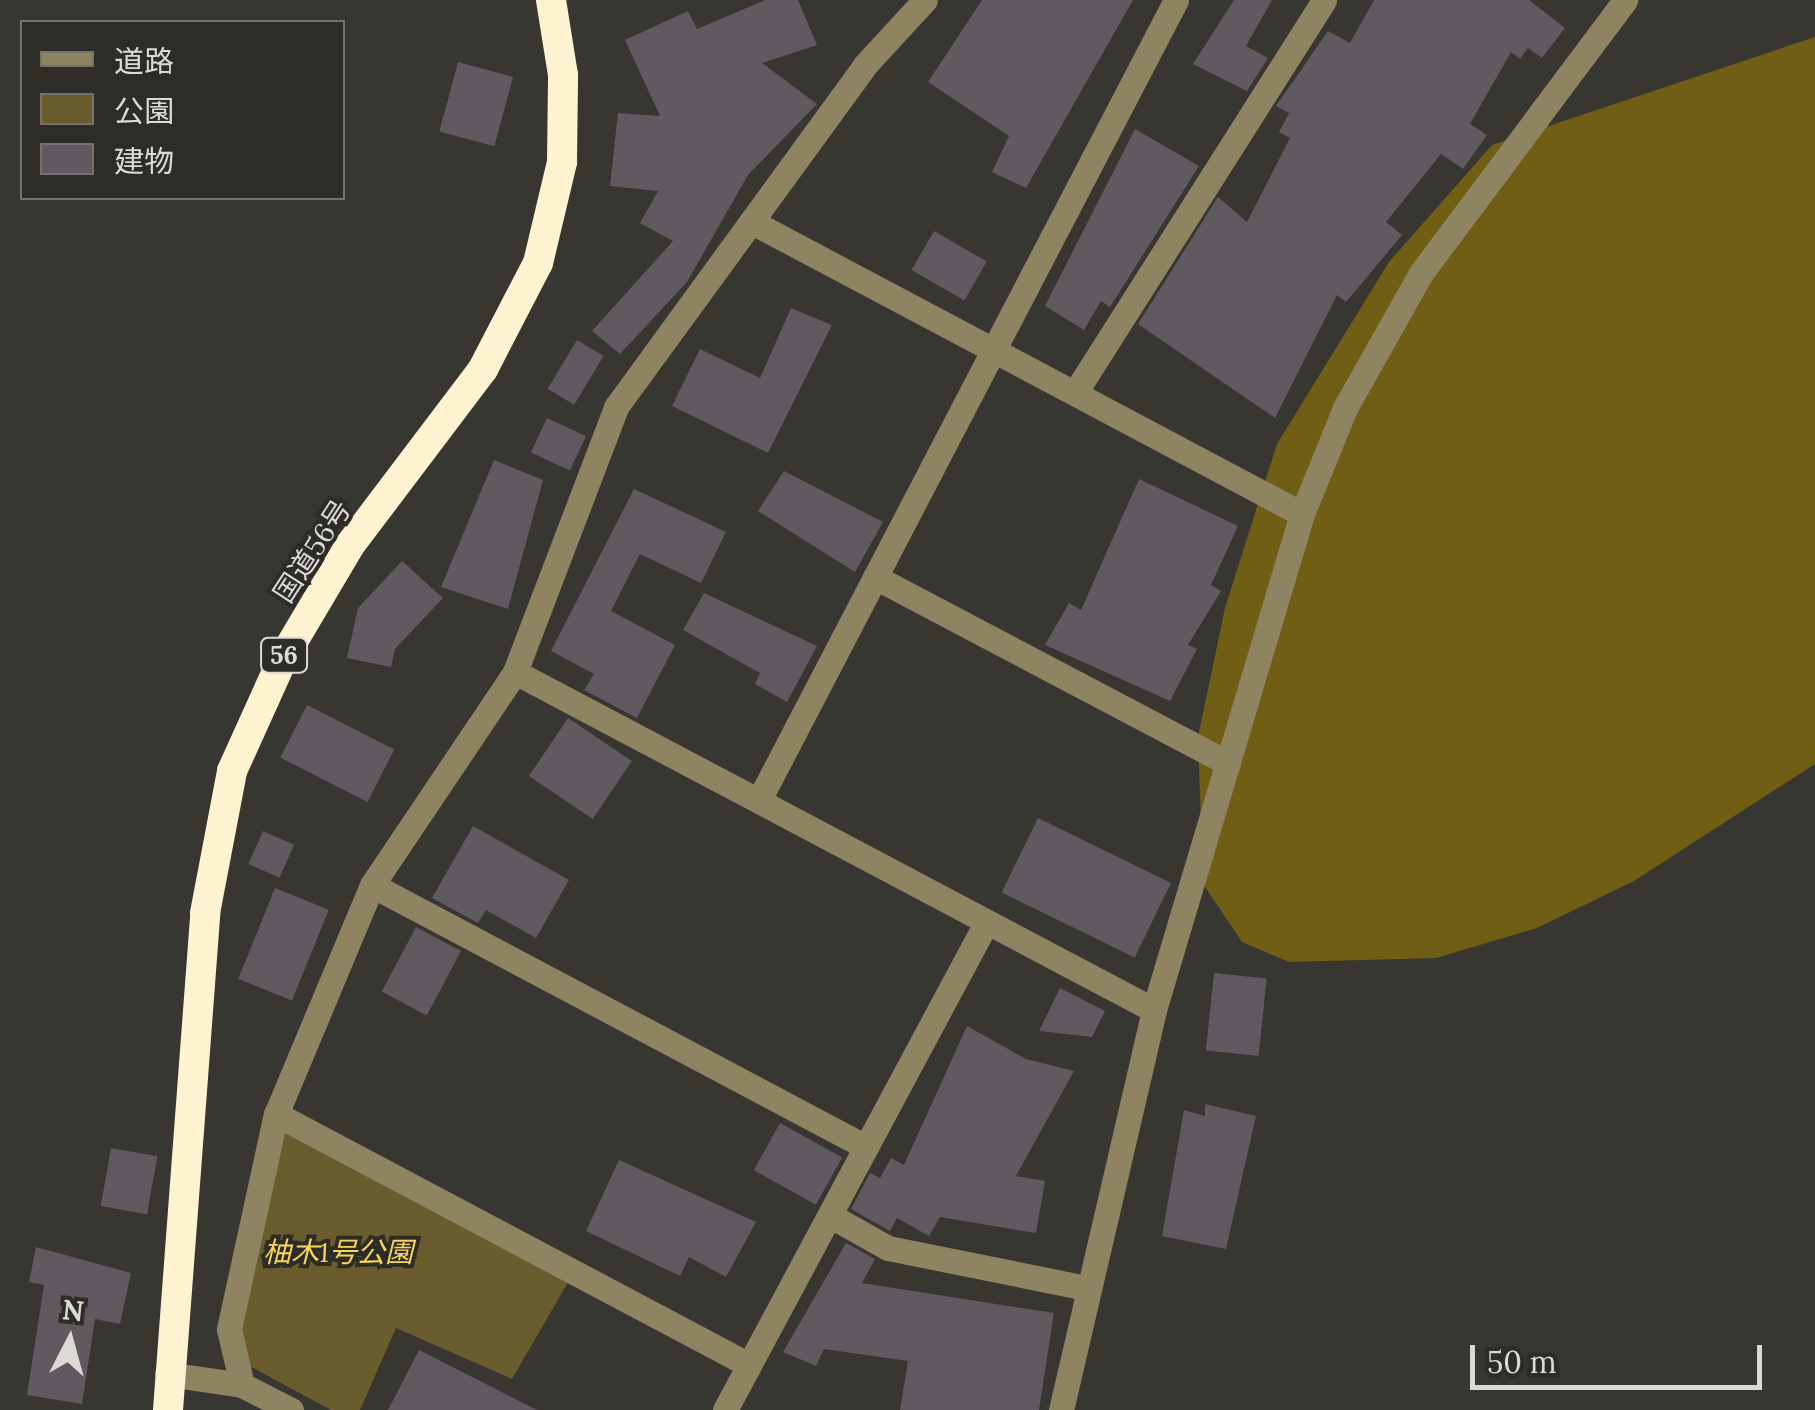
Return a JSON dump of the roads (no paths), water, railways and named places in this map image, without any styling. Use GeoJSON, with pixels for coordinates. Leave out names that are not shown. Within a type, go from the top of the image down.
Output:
{"type":"FeatureCollection","features":[{"type":"Feature","properties":{"kind":"highway","name":"国道56号"},"geometry":{"type":"LineString","coordinates":[[168,1410],[167,1374],[205,913],[232,771],[321,593],[482,369],[538,263],[562,162],[564,75],[551,0]]}},
{"type":"Feature","properties":{"kind":"street"},"geometry":{"type":"LineString","coordinates":[[242,1384],[229,1329],[276,1114],[372,885],[516,672],[616,406],[754,223],[865,64],[924,0]]}},
{"type":"Feature","properties":{"kind":"street"},"geometry":{"type":"LineString","coordinates":[[759,800],[1176,0]]}},
{"type":"Feature","properties":{"kind":"street"},"geometry":{"type":"LineString","coordinates":[[1078,388],[1324,0]]}},
{"type":"Feature","properties":{"kind":"street"},"geometry":{"type":"LineString","coordinates":[[1061,1410],[1086,1288],[1154,1010],[1302,514],[1345,408],[1421,273],[1625,0]]}},
{"type":"Feature","properties":{"kind":"street"},"geometry":{"type":"LineString","coordinates":[[754,223],[1078,388],[1302,514]]}},
{"type":"Feature","properties":{"kind":"street"},"geometry":{"type":"LineString","coordinates":[[875,576],[1228,763]]}},
{"type":"Feature","properties":{"kind":"street"},"geometry":{"type":"LineString","coordinates":[[516,672],[1154,1010]]}},
{"type":"Feature","properties":{"kind":"street"},"geometry":{"type":"LineString","coordinates":[[372,885],[866,1147]]}},
{"type":"Feature","properties":{"kind":"street"},"geometry":{"type":"LineString","coordinates":[[726,1410],[986,923]]}},
{"type":"Feature","properties":{"kind":"street"},"geometry":{"type":"LineString","coordinates":[[276,1114],[750,1365]]}},
{"type":"Feature","properties":{"kind":"street"},"geometry":{"type":"LineString","coordinates":[[831,1216],[888,1248],[1086,1288]]}},
{"type":"Feature","properties":{"kind":"street"},"geometry":{"type":"LineString","coordinates":[[167,1374],[242,1384],[291,1410]]}},
{"type":"Feature","properties":{"kind":"park label","name":"柚木1号公園"},"geometry":{"type":"Point","coordinates":[338,1252]}}]}
